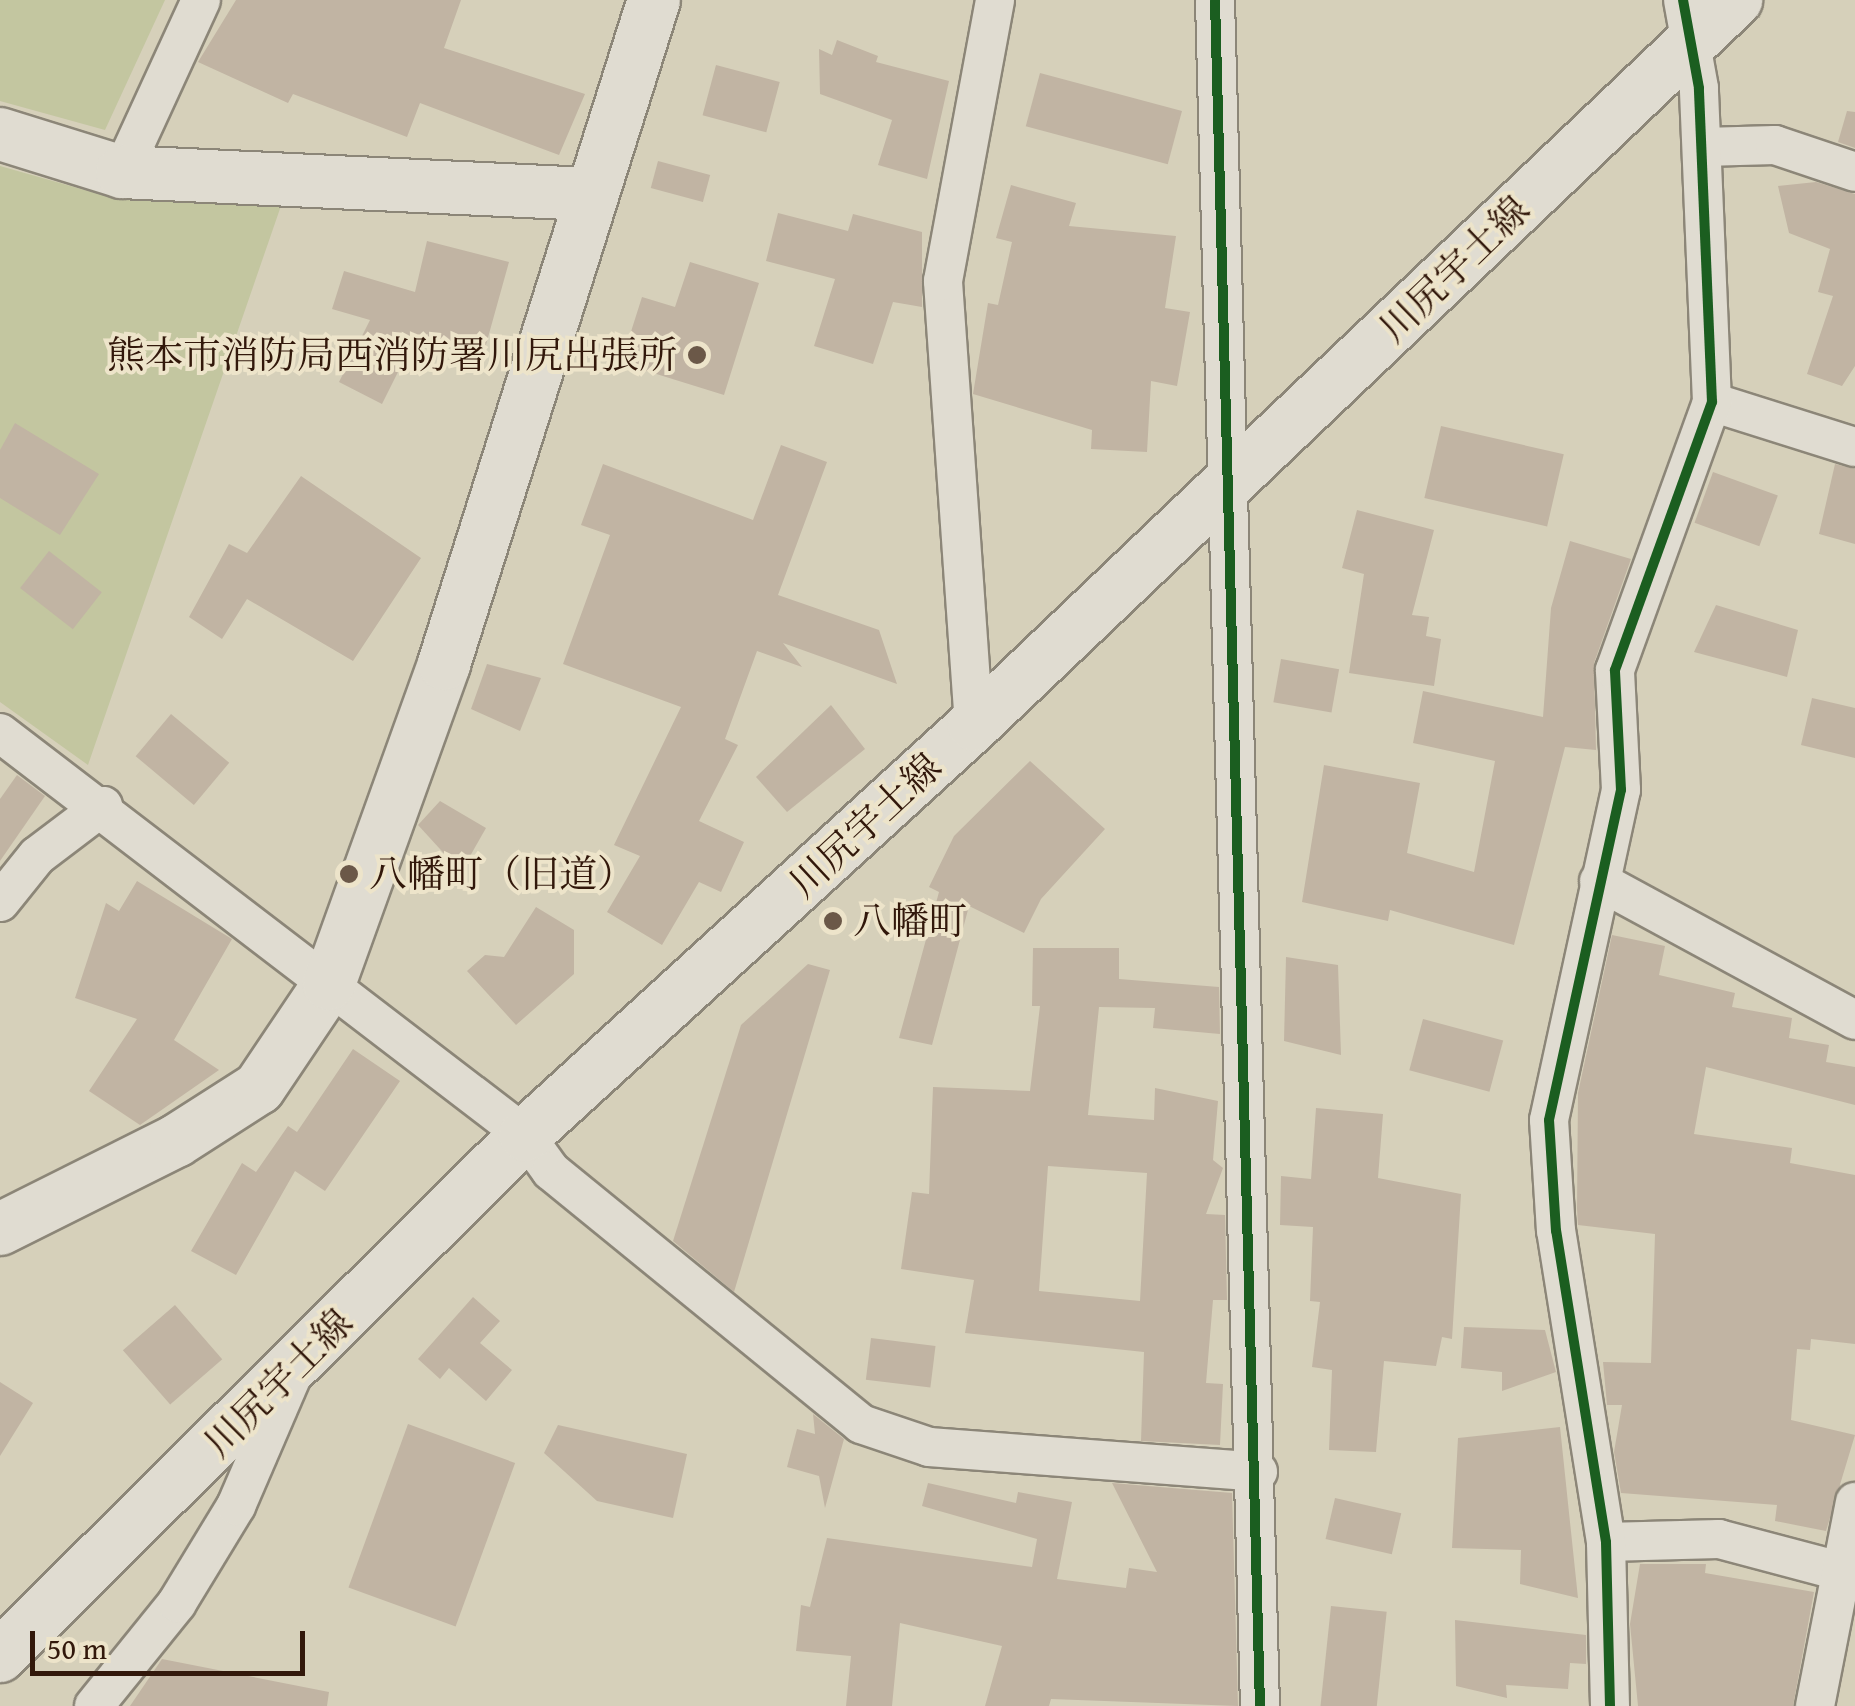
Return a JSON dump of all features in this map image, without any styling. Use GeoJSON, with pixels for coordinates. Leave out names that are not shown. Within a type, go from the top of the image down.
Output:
{"type":"FeatureCollection","features":[{"type":"Feature","properties":{"kind":"main road"},"geometry":{"type":"LineString","coordinates":[[0,1229],[176,1141],[258,1088],[329,984],[438,682],[654,0]]}},
{"type":"Feature","properties":{"kind":"main road","name":"川尻宇土線"},"geometry":{"type":"LineString","coordinates":[[0,1656],[525,1134],[974,725],[1230,484],[1688,21],[1736,0]]}},
{"type":"Feature","properties":{"kind":"main road"},"geometry":{"type":"LineString","coordinates":[[0,134],[122,172],[591,194]]}},
{"type":"Feature","properties":{"kind":"street"},"geometry":{"type":"LineString","coordinates":[[122,172],[201,0]]}},
{"type":"Feature","properties":{"kind":"street"},"geometry":{"type":"LineString","coordinates":[[974,725],[944,280],[995,0]]}},
{"type":"Feature","properties":{"kind":"street"},"geometry":{"type":"LineString","coordinates":[[1215,0],[1258,1472],[1260,1706]]}},
{"type":"Feature","properties":{"kind":"street"},"geometry":{"type":"LineString","coordinates":[[1610,1706],[1606,1542],[1556,1231],[1549,1120],[1621,790],[1615,670],[1712,402],[1703,147],[1688,21]]}},
{"type":"Feature","properties":{"kind":"street"},"geometry":{"type":"LineString","coordinates":[[1703,147],[1774,145],[1855,172]]}},
{"type":"Feature","properties":{"kind":"street"},"geometry":{"type":"LineString","coordinates":[[1712,402],[1855,447]]}},
{"type":"Feature","properties":{"kind":"street"},"geometry":{"type":"LineString","coordinates":[[0,733],[103,806],[525,1134],[551,1171],[861,1424],[930,1448],[1258,1472]]}},
{"type":"Feature","properties":{"kind":"street"},"geometry":{"type":"LineString","coordinates":[[0,902],[37,856],[103,806]]}},
{"type":"Feature","properties":{"kind":"street"},"geometry":{"type":"LineString","coordinates":[[1599,881],[1855,1020]]}},
{"type":"Feature","properties":{"kind":"street"},"geometry":{"type":"LineString","coordinates":[[94,1706],[178,1603],[236,1506],[297,1364]]}},
{"type":"Feature","properties":{"kind":"street"},"geometry":{"type":"LineString","coordinates":[[1816,1706],[1847,1574],[1855,1502]]}},
{"type":"Feature","properties":{"kind":"street"},"geometry":{"type":"LineString","coordinates":[[1606,1542],[1719,1540],[1847,1574]]}},
{"type":"Feature","properties":{"kind":"green space"},"geometry":{"type":"Polygon","coordinates":[[[0,0],[165,0],[105,130],[0,101],[0,0]]]}},
{"type":"Feature","properties":{"kind":"green space"},"geometry":{"type":"Polygon","coordinates":[[[0,166],[120,200],[283,200],[88,765],[0,702],[0,166]]]}},
{"type":"Feature","properties":{"kind":"building"},"geometry":{"type":"Polygon","coordinates":[[[236,0],[461,0],[444,48],[585,94],[559,155],[420,103],[407,137],[293,94],[288,103],[198,62],[236,0]]]}},
{"type":"Feature","properties":{"kind":"building"},"geometry":{"type":"Polygon","coordinates":[[[837,40],[878,56],[876,62],[949,81],[927,179],[878,165],[892,120],[820,94],[819,49],[832,55],[837,40]]]}},
{"type":"Feature","properties":{"kind":"building"},"geometry":{"type":"Polygon","coordinates":[[[716,65],[780,82],[766,132],[703,115],[716,65]]]}},
{"type":"Feature","properties":{"kind":"building"},"geometry":{"type":"Polygon","coordinates":[[[1040,73],[1182,111],[1168,164],[1026,126],[1040,73]]]}},
{"type":"Feature","properties":{"kind":"building"},"geometry":{"type":"Polygon","coordinates":[[[1847,111],[1855,112],[1855,148],[1838,142],[1847,111]]]}},
{"type":"Feature","properties":{"kind":"building"},"geometry":{"type":"Polygon","coordinates":[[[658,161],[710,175],[703,202],[651,188],[658,161]]]}},
{"type":"Feature","properties":{"kind":"building"},"geometry":{"type":"Polygon","coordinates":[[[1816,182],[1855,194],[1855,366],[1842,386],[1807,374],[1833,296],[1818,292],[1830,249],[1789,233],[1778,186],[1816,182]]]}},
{"type":"Feature","properties":{"kind":"building"},"geometry":{"type":"Polygon","coordinates":[[[1011,185],[1076,203],[1069,226],[1176,236],[1165,308],[1190,312],[1177,386],[1151,381],[1147,452],[1091,449],[1092,430],[973,394],[988,303],[998,305],[1012,242],[996,238],[1011,185]]]}},
{"type":"Feature","properties":{"kind":"building"},"geometry":{"type":"Polygon","coordinates":[[[778,213],[848,231],[853,214],[922,232],[922,307],[893,302],[873,364],[814,346],[835,279],[766,261],[778,213]]]}},
{"type":"Feature","properties":{"kind":"building"},"geometry":{"type":"Polygon","coordinates":[[[427,241],[509,262],[482,359],[416,336],[382,404],[339,382],[370,320],[332,309],[344,271],[415,292],[427,241]]]}},
{"type":"Feature","properties":{"kind":"building"},"geometry":{"type":"Polygon","coordinates":[[[690,262],[759,283],[724,395],[621,363],[642,297],[675,307],[690,262]]]}},
{"type":"Feature","properties":{"kind":"building"},"geometry":{"type":"Polygon","coordinates":[[[15,423],[99,474],[60,535],[0,498],[0,450],[15,423]]]}},
{"type":"Feature","properties":{"kind":"building"},"geometry":{"type":"Polygon","coordinates":[[[1441,426],[1564,454],[1547,526],[1424,498],[1441,426]]]}},
{"type":"Feature","properties":{"kind":"building"},"geometry":{"type":"Polygon","coordinates":[[[781,445],[827,462],[778,595],[879,630],[897,684],[783,643],[802,667],[757,651],[725,739],[738,745],[699,821],[744,842],[721,892],[699,882],[662,945],[607,912],[640,856],[614,845],[681,707],[563,664],[610,535],[581,525],[603,464],[753,520],[781,445]]]}},
{"type":"Feature","properties":{"kind":"building"},"geometry":{"type":"Polygon","coordinates":[[[1835,464],[1855,469],[1855,544],[1819,534],[1835,464]]]}},
{"type":"Feature","properties":{"kind":"building"},"geometry":{"type":"Polygon","coordinates":[[[1713,472],[1778,496],[1759,546],[1695,523],[1713,472]]]}},
{"type":"Feature","properties":{"kind":"building"},"geometry":{"type":"Polygon","coordinates":[[[301,476],[421,558],[353,661],[247,599],[222,639],[189,617],[229,544],[247,553],[301,476]]]}},
{"type":"Feature","properties":{"kind":"building"},"geometry":{"type":"Polygon","coordinates":[[[1357,510],[1434,530],[1412,615],[1429,617],[1426,636],[1441,639],[1434,686],[1349,673],[1364,574],[1342,568],[1357,510]]]}},
{"type":"Feature","properties":{"kind":"building"},"geometry":{"type":"Polygon","coordinates":[[[1570,541],[1631,559],[1594,663],[1596,750],[1565,747],[1514,945],[1390,910],[1388,921],[1302,902],[1324,765],[1420,783],[1407,853],[1474,872],[1495,761],[1413,743],[1423,691],[1543,717],[1551,608],[1570,541]]]}},
{"type":"Feature","properties":{"kind":"building"},"geometry":{"type":"Polygon","coordinates":[[[49,551],[102,592],[73,629],[20,588],[49,551]]]}},
{"type":"Feature","properties":{"kind":"building"},"geometry":{"type":"Polygon","coordinates":[[[1716,605],[1798,630],[1787,677],[1694,652],[1716,605]]]}},
{"type":"Feature","properties":{"kind":"building"},"geometry":{"type":"Polygon","coordinates":[[[1281,659],[1339,669],[1331,713],[1273,702],[1281,659]]]}},
{"type":"Feature","properties":{"kind":"building"},"geometry":{"type":"Polygon","coordinates":[[[487,664],[541,678],[520,731],[471,709],[487,664]]]}},
{"type":"Feature","properties":{"kind":"building"},"geometry":{"type":"Polygon","coordinates":[[[1812,698],[1855,708],[1855,758],[1801,745],[1812,698]]]}},
{"type":"Feature","properties":{"kind":"building"},"geometry":{"type":"Polygon","coordinates":[[[831,705],[865,749],[787,812],[756,777],[831,705]]]}},
{"type":"Feature","properties":{"kind":"building"},"geometry":{"type":"Polygon","coordinates":[[[171,714],[229,763],[194,805],[136,756],[171,714]]]}},
{"type":"Feature","properties":{"kind":"building"},"geometry":{"type":"Polygon","coordinates":[[[1030,761],[1105,829],[1041,899],[1024,933],[969,906],[932,1045],[899,1038],[939,892],[929,887],[954,836],[1030,761]]]}},
{"type":"Feature","properties":{"kind":"building"},"geometry":{"type":"Polygon","coordinates":[[[17,775],[45,796],[0,861],[0,799],[17,775]]]}},
{"type":"Feature","properties":{"kind":"building"},"geometry":{"type":"Polygon","coordinates":[[[440,801],[486,828],[461,872],[418,825],[440,801]]]}},
{"type":"Feature","properties":{"kind":"building"},"geometry":{"type":"Polygon","coordinates":[[[137,881],[232,939],[174,1040],[219,1070],[140,1125],[89,1091],[137,1019],[75,998],[106,903],[119,911],[137,881]]]}},
{"type":"Feature","properties":{"kind":"building"},"geometry":{"type":"Polygon","coordinates":[[[536,907],[574,930],[574,974],[516,1025],[467,971],[485,955],[504,957],[536,907]]]}},
{"type":"Feature","properties":{"kind":"building"},"geometry":{"type":"Polygon","coordinates":[[[1612,935],[1665,946],[1659,975],[1735,993],[1732,1007],[1792,1018],[1789,1038],[1829,1045],[1826,1062],[1855,1067],[1855,1105],[1706,1067],[1694,1134],[1792,1148],[1790,1163],[1855,1175],[1855,1344],[1811,1339],[1810,1350],[1797,1349],[1791,1420],[1855,1435],[1826,1531],[1775,1521],[1777,1505],[1621,1493],[1614,1452],[1622,1405],[1607,1405],[1603,1362],[1651,1363],[1655,1234],[1578,1225],[1577,1209],[1578,1093],[1612,935]]]}},
{"type":"Feature","properties":{"kind":"building"},"geometry":{"type":"Polygon","coordinates":[[[1033,948],[1119,948],[1119,979],[1219,987],[1220,1034],[1153,1028],[1155,1008],[1099,1007],[1088,1115],[1154,1120],[1155,1088],[1218,1101],[1213,1160],[1223,1168],[1206,1214],[1225,1215],[1227,1300],[1213,1300],[1206,1383],[1223,1384],[1220,1445],[1141,1441],[1144,1352],[965,1333],[974,1280],[901,1269],[912,1192],[929,1194],[933,1087],[1030,1091],[1040,1006],[1032,1006],[1033,948]],[[1048,1166],[1039,1291],[1140,1301],[1147,1173],[1048,1166]]]}},
{"type":"Feature","properties":{"kind":"building"},"geometry":{"type":"Polygon","coordinates":[[[1286,957],[1338,965],[1341,1055],[1284,1041],[1286,957]]]}},
{"type":"Feature","properties":{"kind":"building"},"geometry":{"type":"Polygon","coordinates":[[[808,964],[830,970],[734,1292],[673,1241],[741,1025],[808,964]]]}},
{"type":"Feature","properties":{"kind":"building"},"geometry":{"type":"Polygon","coordinates":[[[1423,1019],[1503,1040],[1489,1092],[1409,1070],[1423,1019]]]}},
{"type":"Feature","properties":{"kind":"building"},"geometry":{"type":"Polygon","coordinates":[[[353,1049],[400,1081],[325,1191],[295,1171],[236,1275],[191,1251],[242,1163],[256,1172],[288,1126],[297,1132],[353,1049]]]}},
{"type":"Feature","properties":{"kind":"building"},"geometry":{"type":"Polygon","coordinates":[[[1316,1108],[1383,1114],[1378,1178],[1461,1194],[1452,1339],[1442,1337],[1436,1366],[1384,1361],[1376,1452],[1329,1450],[1332,1370],[1312,1367],[1320,1302],[1310,1301],[1313,1227],[1280,1225],[1281,1176],[1311,1179],[1316,1108]]]}},
{"type":"Feature","properties":{"kind":"building"},"geometry":{"type":"Polygon","coordinates":[[[473,1297],[500,1321],[480,1343],[512,1370],[486,1401],[449,1368],[440,1379],[418,1359],[473,1297]]]}},
{"type":"Feature","properties":{"kind":"building"},"geometry":{"type":"Polygon","coordinates":[[[175,1305],[222,1359],[170,1405],[123,1350],[175,1305]]]}},
{"type":"Feature","properties":{"kind":"building"},"geometry":{"type":"Polygon","coordinates":[[[1464,1327],[1545,1330],[1556,1372],[1502,1391],[1502,1372],[1461,1368],[1464,1327]]]}},
{"type":"Feature","properties":{"kind":"building"},"geometry":{"type":"Polygon","coordinates":[[[871,1338],[936,1346],[930,1388],[866,1380],[871,1338]]]}},
{"type":"Feature","properties":{"kind":"building"},"geometry":{"type":"Polygon","coordinates":[[[0,1382],[33,1403],[0,1456],[0,1382]]]}},
{"type":"Feature","properties":{"kind":"building"},"geometry":{"type":"Polygon","coordinates":[[[813,1414],[844,1439],[825,1508],[819,1476],[787,1467],[797,1429],[815,1434],[813,1414]]]}},
{"type":"Feature","properties":{"kind":"building"},"geometry":{"type":"Polygon","coordinates":[[[408,1424],[515,1463],[456,1626],[348,1588],[408,1424]]]}},
{"type":"Feature","properties":{"kind":"building"},"geometry":{"type":"Polygon","coordinates":[[[558,1425],[687,1454],[673,1518],[597,1501],[544,1453],[558,1425]]]}},
{"type":"Feature","properties":{"kind":"building"},"geometry":{"type":"Polygon","coordinates":[[[1560,1427],[1578,1598],[1520,1584],[1521,1550],[1452,1548],[1458,1438],[1560,1427]]]}},
{"type":"Feature","properties":{"kind":"building"},"geometry":{"type":"Polygon","coordinates":[[[928,1483],[1016,1503],[1018,1492],[1072,1502],[1057,1579],[1126,1588],[1129,1568],[1157,1572],[1112,1483],[1232,1493],[1238,1706],[1051,1699],[1049,1706],[985,1706],[1002,1646],[900,1623],[892,1706],[846,1706],[851,1656],[796,1651],[801,1605],[810,1607],[827,1538],[1032,1567],[1037,1539],[922,1506],[928,1483]]]}},
{"type":"Feature","properties":{"kind":"building"},"geometry":{"type":"Polygon","coordinates":[[[1335,1498],[1401,1513],[1392,1554],[1326,1539],[1335,1498]]]}},
{"type":"Feature","properties":{"kind":"building"},"geometry":{"type":"Polygon","coordinates":[[[1640,1564],[1706,1564],[1705,1573],[1814,1592],[1793,1706],[1638,1706],[1630,1624],[1640,1564]]]}},
{"type":"Feature","properties":{"kind":"building"},"geometry":{"type":"Polygon","coordinates":[[[1331,1606],[1387,1612],[1377,1706],[1320,1706],[1331,1606]]]}},
{"type":"Feature","properties":{"kind":"building"},"geometry":{"type":"Polygon","coordinates":[[[1455,1620],[1586,1635],[1586,1664],[1570,1663],[1568,1689],[1506,1685],[1507,1698],[1456,1686],[1455,1620]]]}},
{"type":"Feature","properties":{"kind":"building"},"geometry":{"type":"Polygon","coordinates":[[[162,1659],[329,1692],[327,1706],[130,1706],[162,1659]]]}},
{"type":"Feature","properties":{"kind":"cycle path"},"geometry":{"type":"LineString","coordinates":[[1215,0],[1260,1706]]}},
{"type":"Feature","properties":{"kind":"cycle path"},"geometry":{"type":"LineString","coordinates":[[1610,1706],[1606,1542],[1556,1231],[1549,1120],[1621,790],[1615,670],[1712,402],[1699,88],[1683,0]]}},
{"type":"Feature","properties":{"kind":"place","name":"熊本市消防局西消防署川尻出張所"},"geometry":{"type":"Point","coordinates":[697,355]}},
{"type":"Feature","properties":{"kind":"place","name":"八幡町（旧道）"},"geometry":{"type":"Point","coordinates":[349,874]}},
{"type":"Feature","properties":{"kind":"place","name":"八幡町"},"geometry":{"type":"Point","coordinates":[833,921]}}]}
